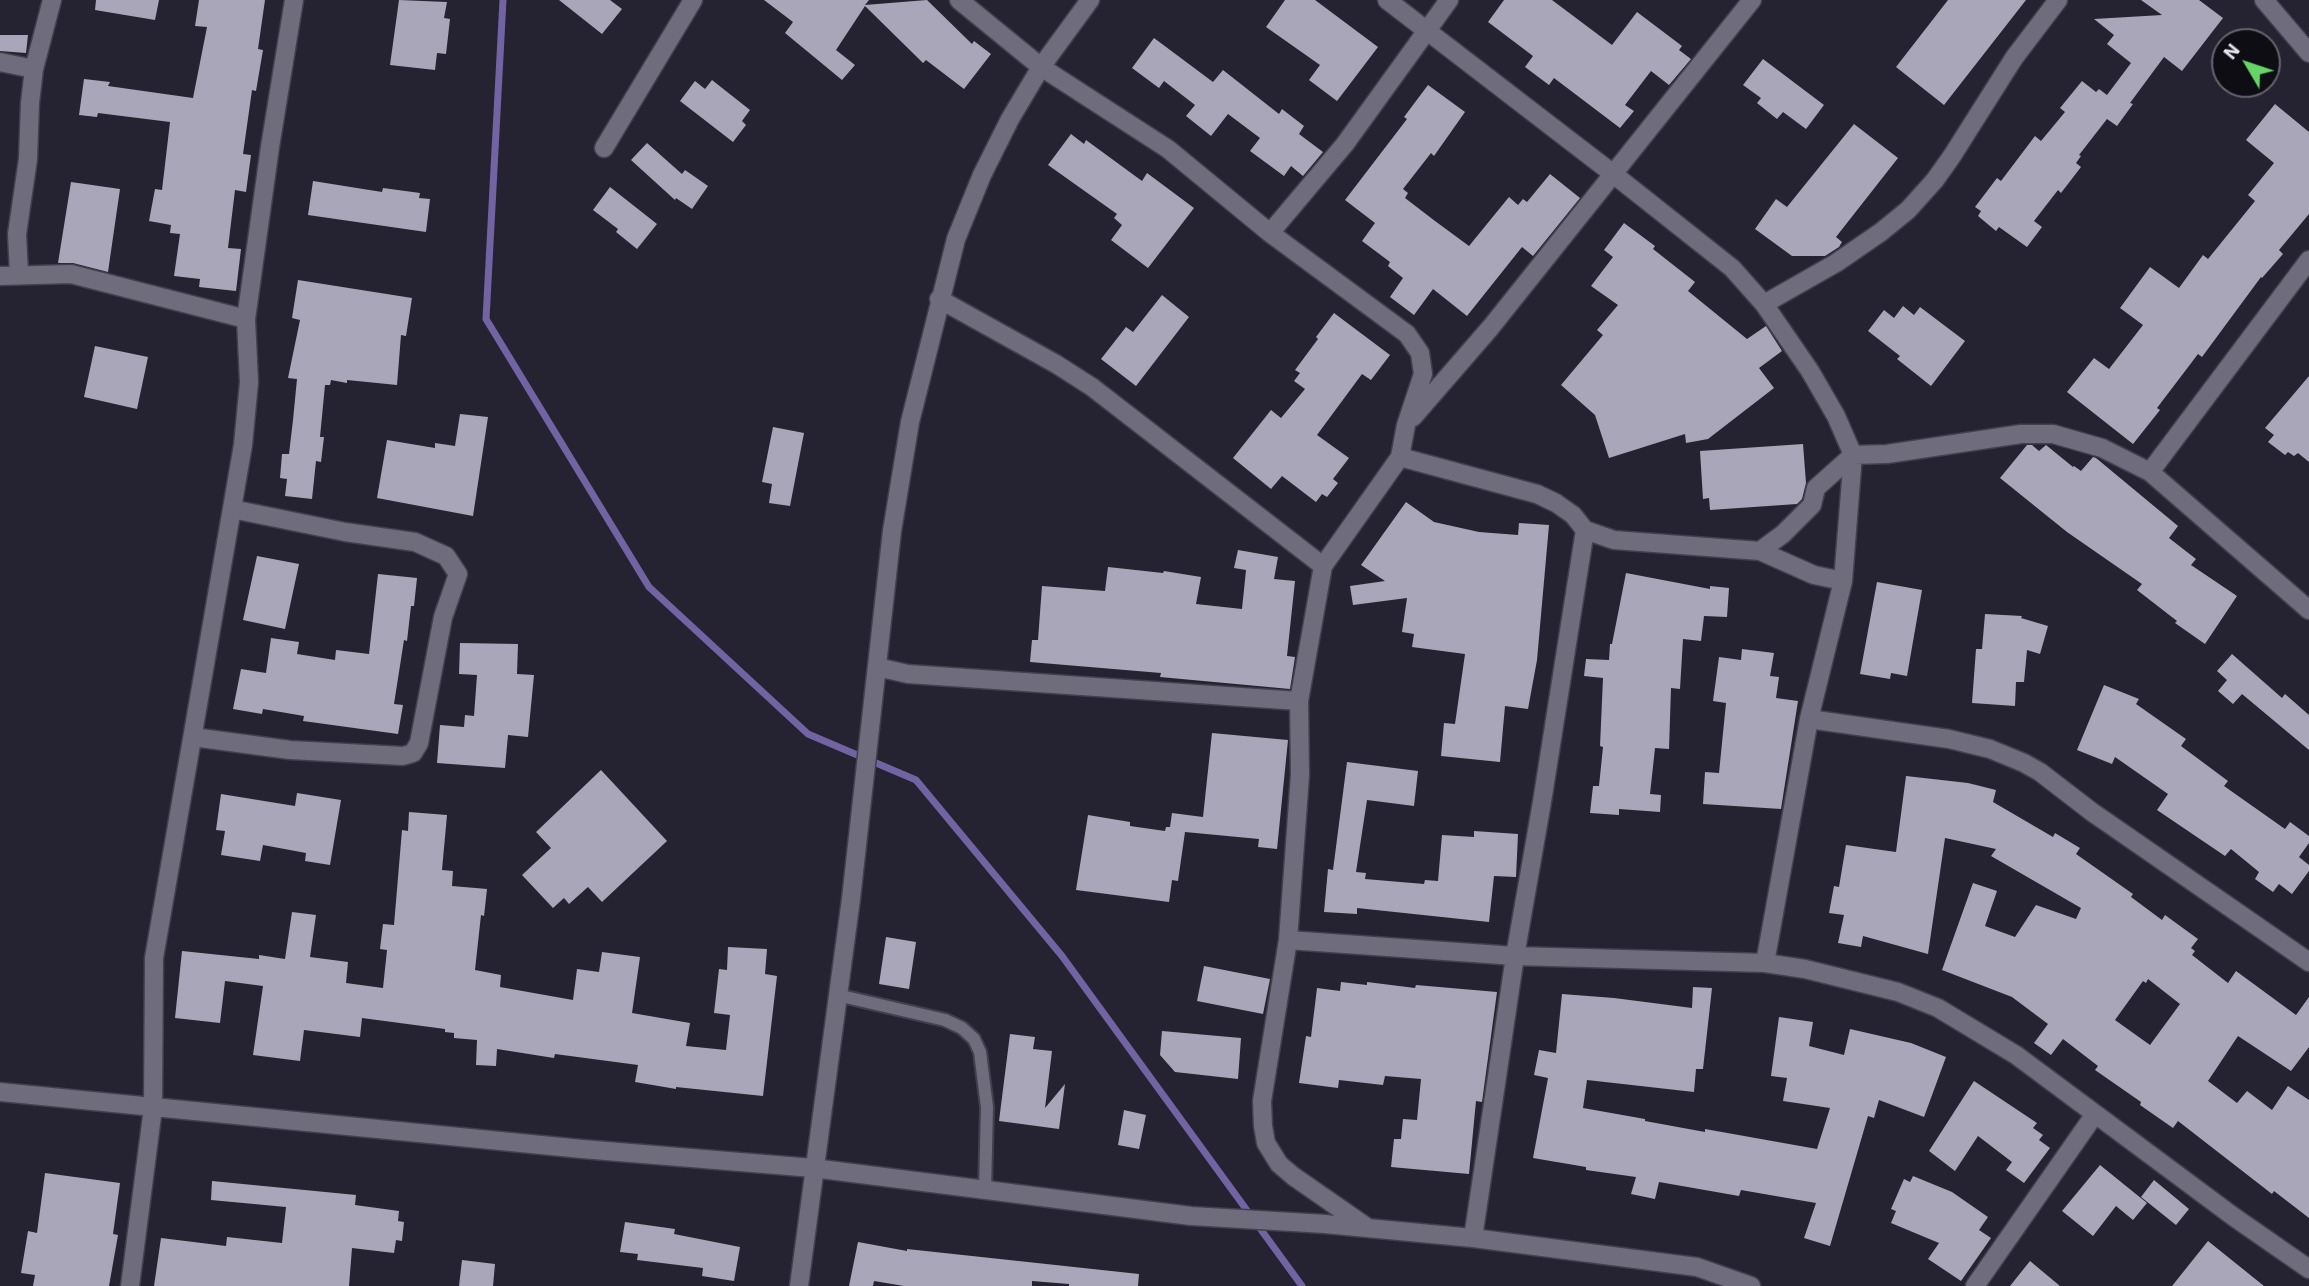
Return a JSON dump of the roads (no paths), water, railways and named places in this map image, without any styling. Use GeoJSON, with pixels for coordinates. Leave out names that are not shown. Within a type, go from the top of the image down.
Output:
{"type":"FeatureCollection","features":[{"type":"Feature","properties":{"kind":"street"},"geometry":{"type":"LineString","coordinates":[[19,274],[17,234],[28,159],[34,69],[52,0]]}},
{"type":"Feature","properties":{"kind":"street"},"geometry":{"type":"LineString","coordinates":[[130,1286],[153,1108],[154,958],[243,445],[249,382],[246,319],[294,0]]}},
{"type":"Feature","properties":{"kind":"street"},"geometry":{"type":"LineString","coordinates":[[604,148],[693,0]]}},
{"type":"Feature","properties":{"kind":"street"},"geometry":{"type":"LineString","coordinates":[[959,0],[1041,67],[1168,149],[1270,233],[1407,334],[1420,353],[1423,374],[1406,425],[1400,457],[1323,565],[1299,701],[1300,775],[1288,940],[1262,1101],[1266,1143],[1275,1158],[1287,1171],[1369,1228]]}},
{"type":"Feature","properties":{"kind":"street"},"geometry":{"type":"LineString","coordinates":[[799,1286],[861,811],[892,531],[910,422],[956,239],[982,174],[1041,67],[1090,0]]}},
{"type":"Feature","properties":{"kind":"street"},"geometry":{"type":"LineString","coordinates":[[1387,0],[1732,268],[1764,304],[1810,371],[1836,416],[1853,455],[1843,581],[1809,719],[1765,963]]}},
{"type":"Feature","properties":{"kind":"street"},"geometry":{"type":"LineString","coordinates":[[1270,233],[1345,144],[1449,0]]}},
{"type":"Feature","properties":{"kind":"street"},"geometry":{"type":"LineString","coordinates":[[1406,425],[1491,327],[1752,0]]}},
{"type":"Feature","properties":{"kind":"street"},"geometry":{"type":"LineString","coordinates":[[1764,304],[1836,263],[1881,232],[1908,209],[1947,164],[2014,58],[2058,0]]}},
{"type":"Feature","properties":{"kind":"street"},"geometry":{"type":"LineString","coordinates":[[2264,0],[2309,53]]}},
{"type":"Feature","properties":{"kind":"street"},"geometry":{"type":"LineString","coordinates":[[0,62],[34,69]]}},
{"type":"Feature","properties":{"kind":"street"},"geometry":{"type":"LineString","coordinates":[[2150,472],[2309,260]]}},
{"type":"Feature","properties":{"kind":"street"},"geometry":{"type":"LineString","coordinates":[[0,276],[71,274],[246,319]]}},
{"type":"Feature","properties":{"kind":"street"},"geometry":{"type":"LineString","coordinates":[[939,299],[1093,387],[1323,565]]}},
{"type":"Feature","properties":{"kind":"street"},"geometry":{"type":"LineString","coordinates":[[1760,551],[1783,534],[1812,505],[1816,488],[1853,455],[1886,454],[2041,434],[2078,440],[2102,448],[2150,472],[2309,610]]}},
{"type":"Feature","properties":{"kind":"street"},"geometry":{"type":"LineString","coordinates":[[1400,457],[1537,494],[1564,509],[1585,530],[1614,540],[1760,551],[1814,575],[1843,581]]}},
{"type":"Feature","properties":{"kind":"street"},"geometry":{"type":"LineString","coordinates":[[193,737],[290,750],[403,756],[413,753],[419,743],[443,617],[458,574],[446,555],[415,542],[345,532],[232,509]]}},
{"type":"Feature","properties":{"kind":"street"},"geometry":{"type":"LineString","coordinates":[[1473,1238],[1515,956],[1545,788],[1585,530]]}},
{"type":"Feature","properties":{"kind":"street"},"geometry":{"type":"LineString","coordinates":[[877,667],[908,674],[1299,701]]}},
{"type":"Feature","properties":{"kind":"street"},"geometry":{"type":"LineString","coordinates":[[1809,719],[1949,738],[1990,748],[2024,763],[2309,962]]}},
{"type":"Feature","properties":{"kind":"street"},"geometry":{"type":"LineString","coordinates":[[1288,940],[1515,956],[1765,963],[1805,969],[1898,992],[1938,1008],[2016,1055],[2309,1269]]}},
{"type":"Feature","properties":{"kind":"street"},"geometry":{"type":"LineString","coordinates":[[0,1092],[813,1168],[1230,1219],[1325,1224],[1473,1238],[1697,1267],[1751,1286]]}},
{"type":"Feature","properties":{"kind":"street"},"geometry":{"type":"LineString","coordinates":[[1975,1286],[2095,1114]]}},
{"type":"Feature","properties":{"kind":"lane"},"geometry":{"type":"LineString","coordinates":[[837,995],[945,1020],[962,1028],[974,1039],[980,1052],[987,1107],[985,1190]]}},
{"type":"Feature","properties":{"kind":"waterway"},"geometry":{"type":"LineString","coordinates":[[503,0],[486,319],[649,587],[808,734],[916,780],[1062,956],[1302,1286]]}}]}
